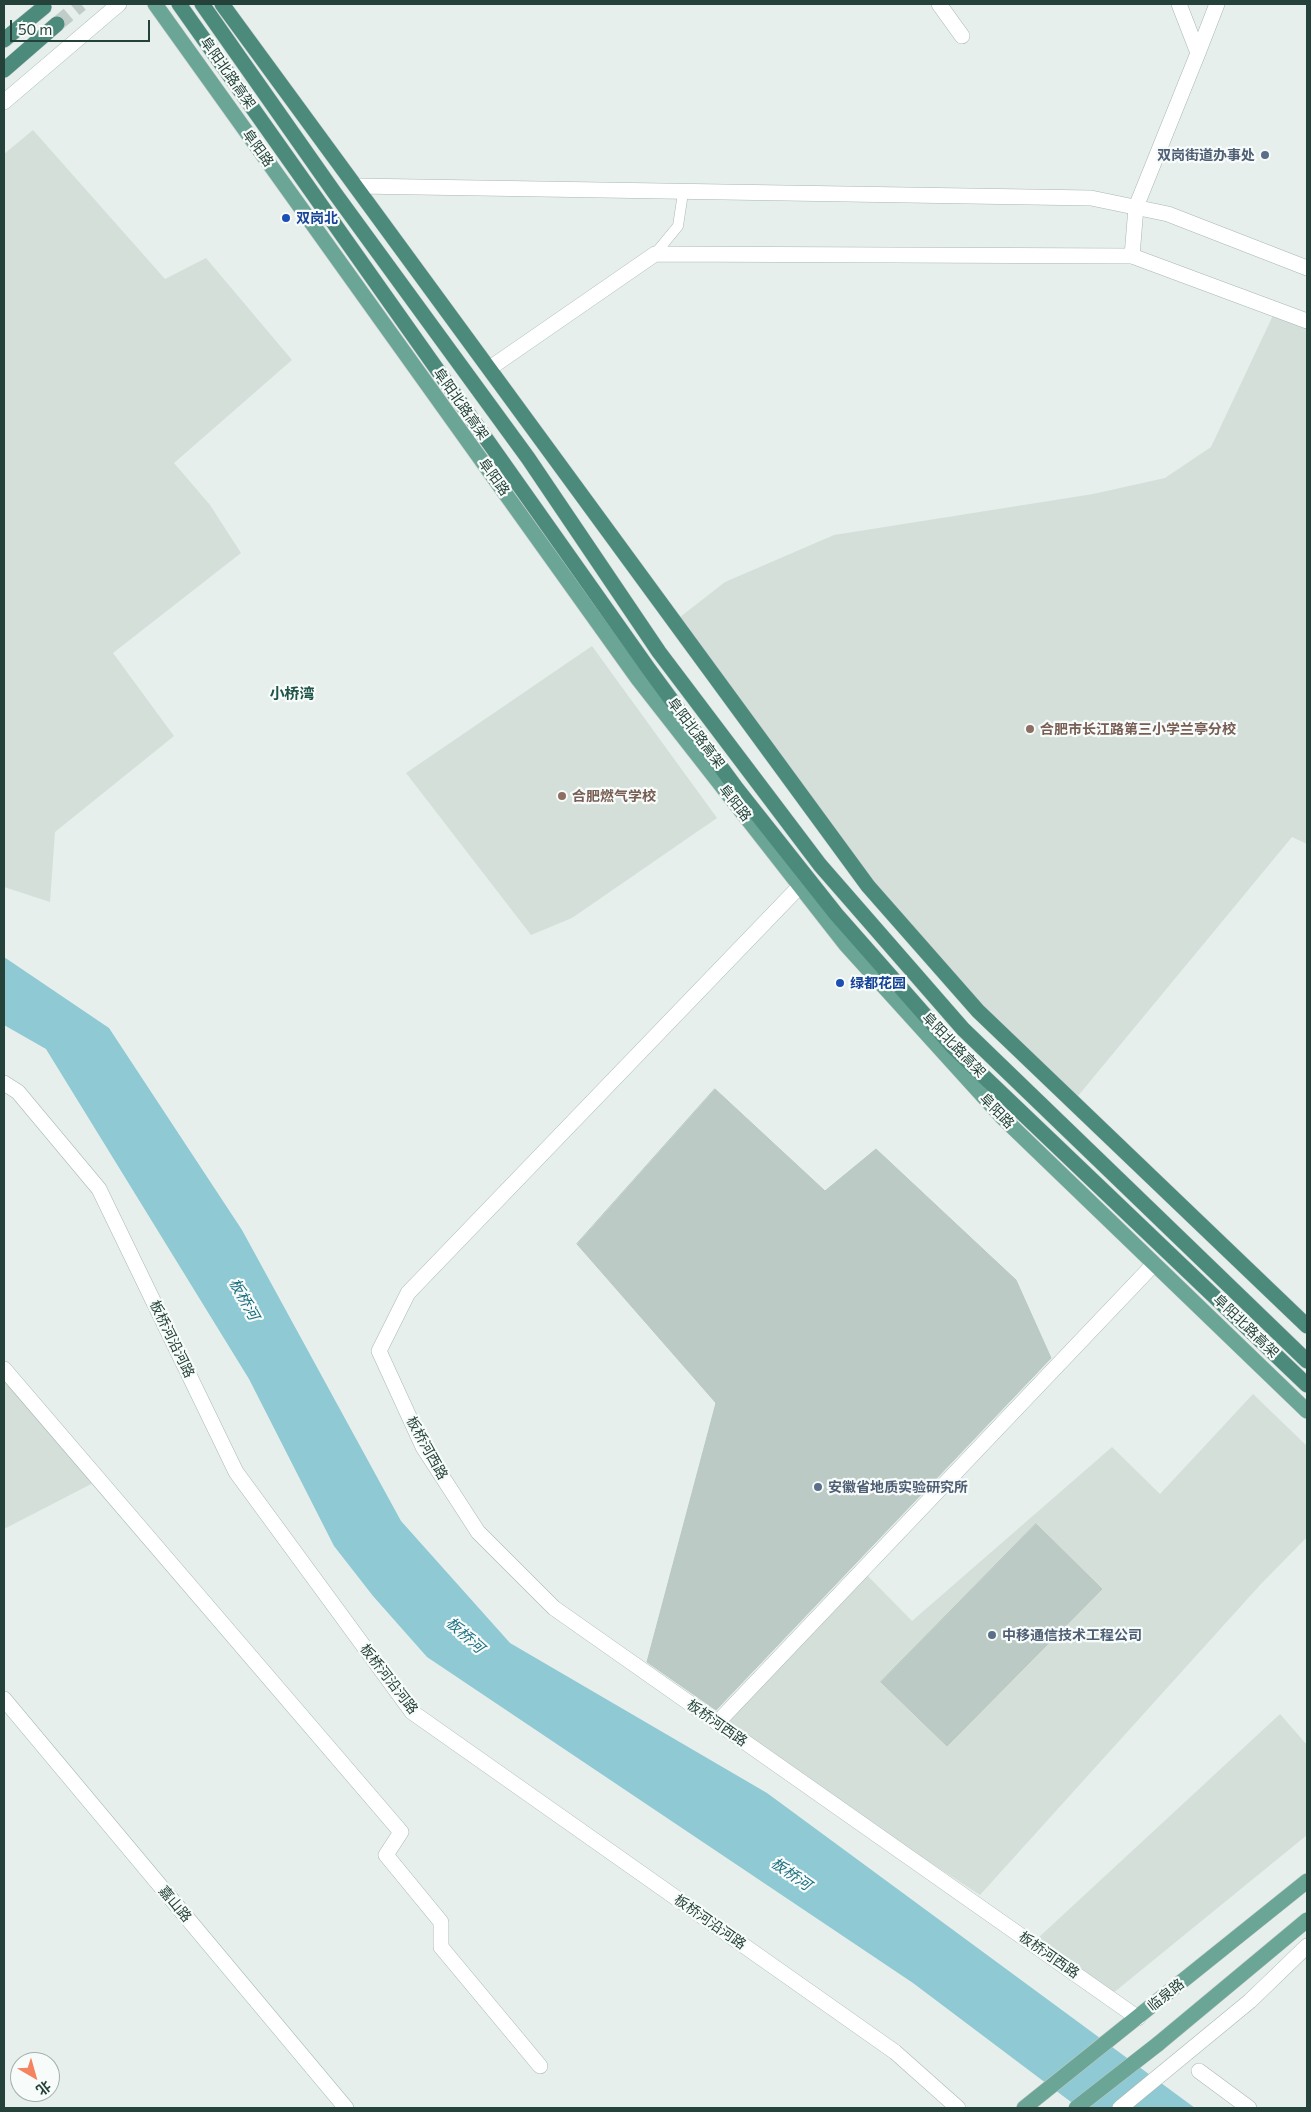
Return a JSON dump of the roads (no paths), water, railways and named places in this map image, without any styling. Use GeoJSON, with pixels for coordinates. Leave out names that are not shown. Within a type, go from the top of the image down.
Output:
{"type":"FeatureCollection","features":[{"type":"Feature","properties":{"kind":"highway","name":"阜阳北路高架"},"geometry":{"type":"LineString","coordinates":[[179,4],[648,668],[737,789],[836,914],[953,1046],[1307,1385]]}},
{"type":"Feature","properties":{"kind":"highway","name":"阜阳北路高架"},"geometry":{"type":"LineString","coordinates":[[202,4],[334,192],[528,458],[659,652],[820,865],[963,1029],[1307,1361]]}},
{"type":"Feature","properties":{"kind":"highway"},"geometry":{"type":"LineString","coordinates":[[222,4],[868,886],[978,1011],[1307,1326]]}},
{"type":"Feature","properties":{"kind":"highway"},"geometry":{"type":"LineString","coordinates":[[4,40],[44,7]]}},
{"type":"Feature","properties":{"kind":"highway"},"geometry":{"type":"LineString","coordinates":[[4,70],[57,24]]}},
{"type":"Feature","properties":{"kind":"main road","name":"阜阳路"},"geometry":{"type":"LineString","coordinates":[[156,4],[638,679],[846,945],[1001,1116],[1307,1412]]}},
{"type":"Feature","properties":{"kind":"main road","name":"临泉路"},"geometry":{"type":"LineString","coordinates":[[1024,2108],[1307,1881]]}},
{"type":"Feature","properties":{"kind":"main road"},"geometry":{"type":"LineString","coordinates":[[1076,2108],[1158,2044],[1307,1920]]}},
{"type":"Feature","properties":{"kind":"street"},"geometry":{"type":"LineString","coordinates":[[4,102],[119,4]]}},
{"type":"Feature","properties":{"kind":"street"},"geometry":{"type":"LineString","coordinates":[[939,4],[962,36]]}},
{"type":"Feature","properties":{"kind":"street"},"geometry":{"type":"LineString","coordinates":[[1179,4],[1198,53]]}},
{"type":"Feature","properties":{"kind":"street"},"geometry":{"type":"LineString","coordinates":[[1132,256],[1136,207],[1217,4]]}},
{"type":"Feature","properties":{"kind":"street"},"geometry":{"type":"LineString","coordinates":[[357,186],[683,193],[1091,198],[1168,214],[1307,268]]}},
{"type":"Feature","properties":{"kind":"street"},"geometry":{"type":"LineString","coordinates":[[490,368],[655,254],[1132,256],[1307,321]]}},
{"type":"Feature","properties":{"kind":"street","name":"板桥河西路"},"geometry":{"type":"LineString","coordinates":[[800,886],[408,1293],[379,1351],[423,1447],[478,1532],[554,1608],[1138,2018]]}},
{"type":"Feature","properties":{"kind":"street","name":"板桥河沿河路"},"geometry":{"type":"LineString","coordinates":[[4,1083],[18,1092],[99,1189],[236,1472],[412,1712],[895,2052],[958,2108]]}},
{"type":"Feature","properties":{"kind":"street"},"geometry":{"type":"LineString","coordinates":[[717,1723],[1154,1264]]}},
{"type":"Feature","properties":{"kind":"street"},"geometry":{"type":"LineString","coordinates":[[4,1369],[401,1832],[386,1855],[441,1922],[441,1947],[540,2066]]}},
{"type":"Feature","properties":{"kind":"street","name":"嘉山路"},"geometry":{"type":"LineString","coordinates":[[4,1699],[346,2108]]}},
{"type":"Feature","properties":{"kind":"street"},"geometry":{"type":"LineString","coordinates":[[1120,2108],[1250,2001],[1307,1946]]}},
{"type":"Feature","properties":{"kind":"street"},"geometry":{"type":"LineString","coordinates":[[1199,2071],[1249,2108]]}},
{"type":"Feature","properties":{"kind":"lane"},"geometry":{"type":"LineString","coordinates":[[655,254],[678,226],[683,193]]}},
{"type":"Feature","properties":{"kind":"water","name":"板桥河"},"geometry":{"type":"Polygon","coordinates":[[[4,957],[109,1028],[242,1230],[401,1521],[510,1643],[767,1793],[1195,2108],[1079,2108],[913,1983],[427,1657],[373,1596],[334,1546],[249,1379],[46,1049],[4,1025],[4,957]]]}},
{"type":"Feature","properties":{"kind":"tunnel"},"geometry":{"type":"LineString","coordinates":[[57,24],[81,4]]}},
{"type":"Feature","properties":{"kind":"place","name":"双岗街道办事处"},"geometry":{"type":"Point","coordinates":[1265,155]}},
{"type":"Feature","properties":{"kind":"place","name":"双岗北"},"geometry":{"type":"Point","coordinates":[286,218]}},
{"type":"Feature","properties":{"kind":"place","name":"合肥市长江路第三小学兰亭分校"},"geometry":{"type":"Point","coordinates":[1030,729]}},
{"type":"Feature","properties":{"kind":"place","name":"合肥燃气学校"},"geometry":{"type":"Point","coordinates":[562,796]}},
{"type":"Feature","properties":{"kind":"place","name":"绿都花园"},"geometry":{"type":"Point","coordinates":[840,983]}},
{"type":"Feature","properties":{"kind":"place","name":"安徽省地质实验研究所"},"geometry":{"type":"Point","coordinates":[818,1487]}},
{"type":"Feature","properties":{"kind":"place","name":"中移通信技术工程公司"},"geometry":{"type":"Point","coordinates":[992,1635]}},
{"type":"Feature","properties":{"kind":"district","name":"小桥湾"},"geometry":{"type":"Point","coordinates":[292,694]}}]}
